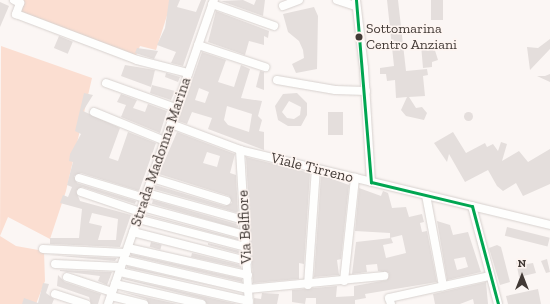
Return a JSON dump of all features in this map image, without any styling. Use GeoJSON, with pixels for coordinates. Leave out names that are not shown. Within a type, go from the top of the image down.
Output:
{"type":"FeatureCollection","features":[{"type":"Feature","properties":{"kind":"street"},"geometry":{"type":"LineString","coordinates":[[14,0],[20,3],[16,14],[137,60],[188,73]]}},
{"type":"Feature","properties":{"kind":"street"},"geometry":{"type":"LineString","coordinates":[[283,6],[299,0]]}},
{"type":"Feature","properties":{"kind":"street"},"geometry":{"type":"LineString","coordinates":[[337,0],[356,3],[366,91],[371,182]]}},
{"type":"Feature","properties":{"kind":"street"},"geometry":{"type":"LineString","coordinates":[[213,2],[274,26]]}},
{"type":"Feature","properties":{"kind":"street","name":"Strada Madonna Marina"},"geometry":{"type":"LineString","coordinates":[[111,294],[213,2]]}},
{"type":"Feature","properties":{"kind":"street"},"geometry":{"type":"LineString","coordinates":[[198,45],[265,68]]}},
{"type":"Feature","properties":{"kind":"street"},"geometry":{"type":"LineString","coordinates":[[277,80],[335,90],[366,91]]}},
{"type":"Feature","properties":{"kind":"street"},"geometry":{"type":"LineString","coordinates":[[106,83],[176,108]]}},
{"type":"Feature","properties":{"kind":"street"},"geometry":{"type":"LineString","coordinates":[[94,112],[165,141]]}},
{"type":"Feature","properties":{"kind":"street","name":"Viale Tirreno"},"geometry":{"type":"LineString","coordinates":[[171,124],[240,150],[550,225]]}},
{"type":"Feature","properties":{"kind":"street","name":"Via Belfiore"},"geometry":{"type":"LineString","coordinates":[[240,150],[249,303]]}},
{"type":"Feature","properties":{"kind":"street"},"geometry":{"type":"LineString","coordinates":[[308,285],[316,168]]}},
{"type":"Feature","properties":{"kind":"street"},"geometry":{"type":"LineString","coordinates":[[79,178],[244,220]]}},
{"type":"Feature","properties":{"kind":"street"},"geometry":{"type":"LineString","coordinates":[[152,178],[227,200]]}},
{"type":"Feature","properties":{"kind":"street"},"geometry":{"type":"LineString","coordinates":[[344,281],[355,178]]}},
{"type":"Feature","properties":{"kind":"street"},"geometry":{"type":"LineString","coordinates":[[80,192],[246,247]]}},
{"type":"Feature","properties":{"kind":"street"},"geometry":{"type":"LineString","coordinates":[[426,195],[444,286]]}},
{"type":"Feature","properties":{"kind":"street"},"geometry":{"type":"LineString","coordinates":[[472,206],[498,304]]}},
{"type":"Feature","properties":{"kind":"street"},"geometry":{"type":"LineString","coordinates":[[140,212],[245,235]]}},
{"type":"Feature","properties":{"kind":"street"},"geometry":{"type":"LineString","coordinates":[[133,232],[247,261]]}},
{"type":"Feature","properties":{"kind":"street"},"geometry":{"type":"LineString","coordinates":[[43,249],[248,275]]}},
{"type":"Feature","properties":{"kind":"street"},"geometry":{"type":"LineString","coordinates":[[55,264],[123,260],[248,289],[308,285],[384,276]]}},
{"type":"Feature","properties":{"kind":"street"},"geometry":{"type":"LineString","coordinates":[[123,260],[249,303]]}},
{"type":"Feature","properties":{"kind":"street"},"geometry":{"type":"LineString","coordinates":[[390,304],[389,298],[490,276]]}},
{"type":"Feature","properties":{"kind":"street"},"geometry":{"type":"LineString","coordinates":[[67,277],[111,294],[144,304]]}},
{"type":"Feature","properties":{"kind":"street"},"geometry":{"type":"LineString","coordinates":[[56,294],[86,304]]}},
{"type":"Feature","properties":{"kind":"street"},"geometry":{"type":"LineString","coordinates":[[111,294],[202,304]]}},
{"type":"Feature","properties":{"kind":"shaded area"},"geometry":{"type":"Polygon","coordinates":[[[18,0],[172,0],[156,50],[140,46],[135,58],[20,11],[18,0]]]}},
{"type":"Feature","properties":{"kind":"shaded area"},"geometry":{"type":"Polygon","coordinates":[[[1,46],[92,78],[66,191],[50,239],[8,217],[0,236],[1,46]]]}},
{"type":"Feature","properties":{"kind":"shaded area"},"geometry":{"type":"Polygon","coordinates":[[[0,236],[16,246],[44,251],[45,281],[36,304],[0,304],[0,236]]]}},
{"type":"Feature","properties":{"kind":"building"},"geometry":{"type":"Polygon","coordinates":[[[169,0],[180,0],[177,7],[196,12],[201,0],[206,0],[183,66],[171,63],[176,52],[157,45],[165,28],[169,0]]]}},
{"type":"Feature","properties":{"kind":"building"},"geometry":{"type":"Polygon","coordinates":[[[243,0],[254,5],[256,0],[265,0],[263,16],[221,1],[243,0]]]}},
{"type":"Feature","properties":{"kind":"building"},"geometry":{"type":"Polygon","coordinates":[[[387,0],[398,0],[406,71],[427,69],[428,75],[423,76],[425,96],[409,97],[416,108],[422,107],[427,113],[424,120],[406,116],[401,110],[407,97],[396,98],[395,80],[387,81],[386,74],[380,74],[380,68],[394,66],[387,0]]]}},
{"type":"Feature","properties":{"kind":"building"},"geometry":{"type":"Polygon","coordinates":[[[431,0],[443,0],[443,20],[431,20],[431,0]]]}},
{"type":"Feature","properties":{"kind":"building"},"geometry":{"type":"Polygon","coordinates":[[[0,2],[9,6],[0,27],[0,2]]]}},
{"type":"Feature","properties":{"kind":"building"},"geometry":{"type":"Polygon","coordinates":[[[314,7],[318,16],[317,69],[296,73],[292,64],[304,58],[303,50],[299,41],[288,32],[283,14],[314,7]]]}},
{"type":"Feature","properties":{"kind":"building"},"geometry":{"type":"Polygon","coordinates":[[[216,11],[269,31],[268,38],[264,36],[264,45],[249,41],[245,55],[208,42],[216,11]]]}},
{"type":"Feature","properties":{"kind":"building"},"geometry":{"type":"Polygon","coordinates":[[[59,36],[73,42],[68,54],[54,48],[59,36]]]}},
{"type":"Feature","properties":{"kind":"building"},"geometry":{"type":"Polygon","coordinates":[[[550,39],[550,49],[530,70],[527,47],[538,48],[550,39]]]}},
{"type":"Feature","properties":{"kind":"building"},"geometry":{"type":"Polygon","coordinates":[[[433,44],[438,60],[432,62],[432,67],[423,68],[421,45],[433,44]]]}},
{"type":"Feature","properties":{"kind":"building"},"geometry":{"type":"Polygon","coordinates":[[[137,48],[158,51],[154,59],[135,53],[137,48]]]}},
{"type":"Feature","properties":{"kind":"building"},"geometry":{"type":"Polygon","coordinates":[[[202,52],[226,60],[218,82],[234,87],[241,65],[250,69],[241,98],[262,101],[258,116],[262,120],[259,131],[264,132],[264,150],[208,129],[212,118],[192,112],[187,124],[178,121],[202,52]],[[199,88],[195,100],[205,103],[209,92],[199,88]],[[227,106],[224,120],[228,125],[249,132],[252,114],[227,106]]]}},
{"type":"Feature","properties":{"kind":"building"},"geometry":{"type":"Polygon","coordinates":[[[125,65],[155,70],[151,87],[121,76],[125,65]]]}},
{"type":"Feature","properties":{"kind":"building"},"geometry":{"type":"Polygon","coordinates":[[[260,71],[264,72],[264,90],[256,87],[260,71]]]}},
{"type":"Feature","properties":{"kind":"building"},"geometry":{"type":"Polygon","coordinates":[[[166,73],[180,77],[178,82],[165,77],[166,73]]]}},
{"type":"Feature","properties":{"kind":"building"},"geometry":{"type":"Polygon","coordinates":[[[550,74],[550,82],[537,76],[545,76],[550,74]]]}},
{"type":"Feature","properties":{"kind":"building"},"geometry":{"type":"Polygon","coordinates":[[[152,85],[175,91],[171,100],[150,93],[152,85]]]}},
{"type":"Feature","properties":{"kind":"building"},"geometry":{"type":"Polygon","coordinates":[[[84,93],[93,95],[83,111],[120,128],[109,158],[118,161],[128,132],[156,143],[139,191],[81,173],[74,176],[77,183],[136,201],[135,204],[82,187],[76,191],[80,201],[131,215],[120,247],[50,244],[50,238],[79,238],[82,209],[60,203],[63,195],[68,197],[72,187],[67,185],[73,162],[69,161],[70,154],[81,134],[75,131],[84,93]],[[92,213],[89,223],[102,226],[98,240],[116,240],[118,219],[92,213]]]}},
{"type":"Feature","properties":{"kind":"building"},"geometry":{"type":"Polygon","coordinates":[[[297,93],[307,103],[307,115],[301,126],[288,126],[278,120],[275,106],[283,94],[297,93]],[[289,101],[282,112],[287,118],[294,119],[300,115],[301,107],[289,101]]]}},
{"type":"Feature","properties":{"kind":"building"},"geometry":{"type":"Polygon","coordinates":[[[121,94],[137,100],[133,108],[145,112],[148,104],[167,111],[160,133],[121,117],[126,105],[117,102],[121,94]]]}},
{"type":"Feature","properties":{"kind":"building"},"geometry":{"type":"Polygon","coordinates":[[[468,111],[473,116],[468,121],[463,116],[468,111]]]}},
{"type":"Feature","properties":{"kind":"building"},"geometry":{"type":"Polygon","coordinates":[[[328,112],[343,112],[343,135],[328,135],[328,112]]]}},
{"type":"Feature","properties":{"kind":"building"},"geometry":{"type":"Polygon","coordinates":[[[177,132],[235,154],[230,173],[236,175],[238,213],[154,189],[155,185],[225,206],[232,203],[229,196],[159,174],[177,132]],[[207,152],[203,163],[217,167],[220,156],[207,152]]]}},
{"type":"Feature","properties":{"kind":"building"},"geometry":{"type":"Polygon","coordinates":[[[453,132],[466,153],[485,143],[487,147],[493,144],[498,151],[501,142],[507,144],[502,161],[519,151],[528,162],[550,149],[550,184],[523,196],[516,183],[503,191],[497,186],[488,170],[465,182],[449,154],[447,162],[434,143],[453,132]]]}},
{"type":"Feature","properties":{"kind":"building"},"geometry":{"type":"Polygon","coordinates":[[[246,157],[310,173],[304,264],[299,263],[299,279],[253,283],[246,157]]]}},
{"type":"Feature","properties":{"kind":"building"},"geometry":{"type":"Polygon","coordinates":[[[321,175],[349,185],[341,259],[337,260],[339,275],[314,277],[321,175]]]}},
{"type":"Feature","properties":{"kind":"building"},"geometry":{"type":"Polygon","coordinates":[[[359,188],[381,196],[383,191],[388,193],[392,208],[406,207],[409,217],[422,214],[424,222],[420,223],[422,232],[427,231],[437,282],[365,294],[366,298],[355,300],[355,304],[316,304],[316,298],[306,298],[305,304],[292,302],[292,290],[337,286],[336,297],[354,296],[354,286],[387,280],[389,273],[378,271],[377,264],[366,265],[367,272],[352,274],[356,242],[391,238],[393,243],[383,245],[386,258],[406,253],[402,235],[390,238],[390,233],[355,231],[359,188]]]}},
{"type":"Feature","properties":{"kind":"building"},"geometry":{"type":"Polygon","coordinates":[[[153,200],[239,225],[237,228],[152,204],[153,200]]]}},
{"type":"Feature","properties":{"kind":"building"},"geometry":{"type":"Polygon","coordinates":[[[145,214],[240,239],[239,240],[145,214]]]}},
{"type":"Feature","properties":{"kind":"building"},"geometry":{"type":"Polygon","coordinates":[[[437,221],[450,225],[453,235],[468,232],[481,272],[447,280],[437,221]],[[465,257],[454,259],[457,270],[468,267],[465,257]]]}},
{"type":"Feature","properties":{"kind":"building"},"geometry":{"type":"Polygon","coordinates":[[[507,227],[550,238],[548,246],[505,236],[507,227]]]}},
{"type":"Feature","properties":{"kind":"building"},"geometry":{"type":"Polygon","coordinates":[[[151,242],[162,245],[160,250],[150,247],[151,242]]]}},
{"type":"Feature","properties":{"kind":"building"},"geometry":{"type":"Polygon","coordinates":[[[208,243],[240,251],[241,254],[208,245],[208,243]]]}},
{"type":"Feature","properties":{"kind":"building"},"geometry":{"type":"Polygon","coordinates":[[[497,245],[501,247],[510,282],[500,285],[489,248],[497,245]]]}},
{"type":"Feature","properties":{"kind":"building"},"geometry":{"type":"Polygon","coordinates":[[[192,253],[241,265],[241,268],[191,257],[192,253]]]}},
{"type":"Feature","properties":{"kind":"building"},"geometry":{"type":"Polygon","coordinates":[[[131,254],[242,279],[242,282],[131,256],[131,254]]]}},
{"type":"Feature","properties":{"kind":"building"},"geometry":{"type":"Polygon","coordinates":[[[49,255],[117,258],[115,261],[49,255]]]}},
{"type":"Feature","properties":{"kind":"building"},"geometry":{"type":"Polygon","coordinates":[[[525,259],[527,264],[533,263],[536,273],[519,277],[516,261],[525,259]]]}},
{"type":"Feature","properties":{"kind":"building"},"geometry":{"type":"Polygon","coordinates":[[[547,259],[550,272],[546,273],[541,261],[547,259]]]}},
{"type":"Feature","properties":{"kind":"building"},"geometry":{"type":"Polygon","coordinates":[[[127,266],[225,289],[127,268],[127,266]]]}},
{"type":"Feature","properties":{"kind":"building"},"geometry":{"type":"Polygon","coordinates":[[[60,271],[112,272],[107,285],[98,281],[100,276],[60,271]]]}},
{"type":"Feature","properties":{"kind":"building"},"geometry":{"type":"Polygon","coordinates":[[[58,275],[65,282],[101,294],[98,304],[91,304],[89,297],[57,286],[58,275]]]}},
{"type":"Feature","properties":{"kind":"building"},"geometry":{"type":"Polygon","coordinates":[[[123,279],[237,304],[207,304],[203,299],[123,279]]]}},
{"type":"Feature","properties":{"kind":"building"},"geometry":{"type":"Polygon","coordinates":[[[486,282],[488,304],[474,304],[473,299],[460,304],[435,304],[433,294],[486,282]]]}},
{"type":"Feature","properties":{"kind":"building"},"geometry":{"type":"Polygon","coordinates":[[[43,283],[49,284],[46,293],[54,299],[52,304],[22,304],[24,298],[38,303],[43,283]]]}},
{"type":"Feature","properties":{"kind":"building"},"geometry":{"type":"Polygon","coordinates":[[[538,289],[541,304],[508,304],[506,296],[538,289]]]}},
{"type":"Feature","properties":{"kind":"building"},"geometry":{"type":"Polygon","coordinates":[[[119,291],[177,304],[149,304],[146,299],[119,291]]]}},
{"type":"Feature","properties":{"kind":"building"},"geometry":{"type":"Polygon","coordinates":[[[262,293],[279,294],[277,304],[254,304],[254,298],[261,299],[262,293]]]}},
{"type":"Feature","properties":{"kind":"transit line"},"geometry":{"type":"LineString","coordinates":[[356,0],[371,182],[472,206],[498,304]]}},
{"type":"Feature","properties":{"kind":"place","name":"Sottomarina Centro Anziani"},"geometry":{"type":"Point","coordinates":[359,37]}}]}
